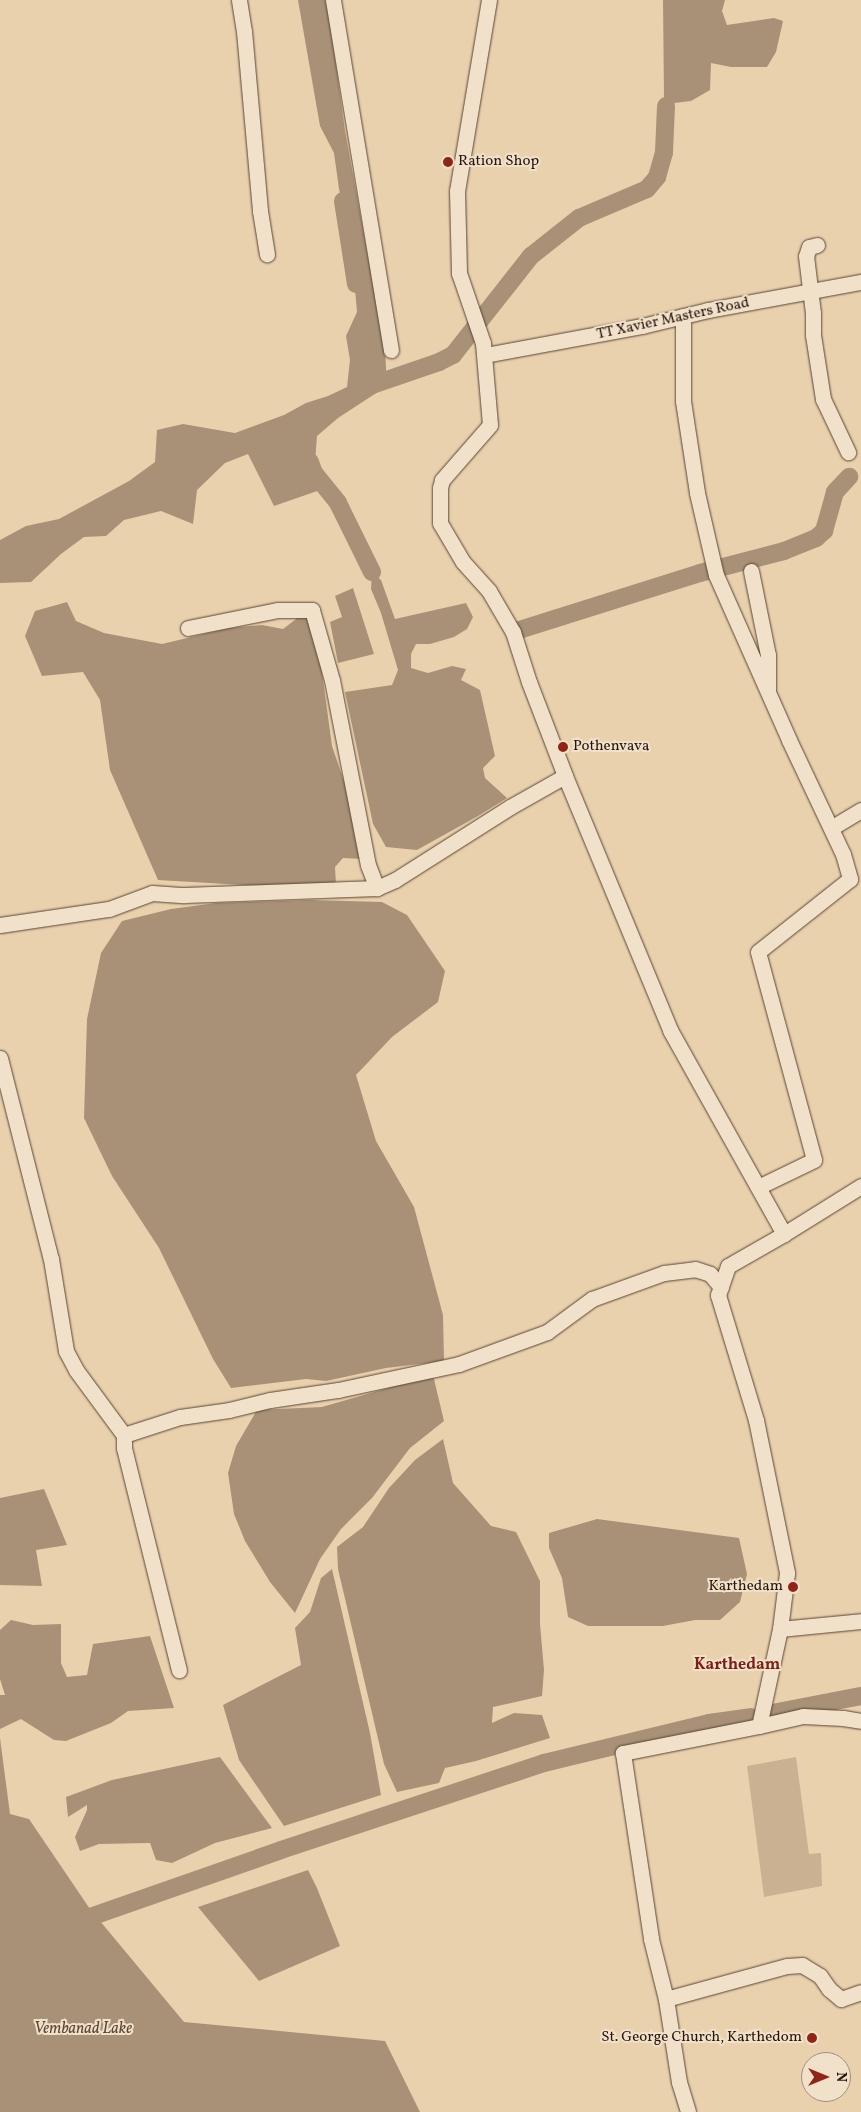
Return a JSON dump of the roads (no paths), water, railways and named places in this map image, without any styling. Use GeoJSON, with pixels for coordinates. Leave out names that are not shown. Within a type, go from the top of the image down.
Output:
{"type":"FeatureCollection","features":[{"type":"Feature","properties":{"kind":"street"},"geometry":{"type":"LineString","coordinates":[[239,0],[244,31],[260,211],[267,254]]}},
{"type":"Feature","properties":{"kind":"street"},"geometry":{"type":"LineString","coordinates":[[333,0],[392,350]]}},
{"type":"Feature","properties":{"kind":"street"},"geometry":{"type":"LineString","coordinates":[[489,0],[457,191],[458,273],[477,324],[484,355],[490,425],[442,480],[440,523],[463,562],[489,591],[514,632],[529,682],[565,776],[670,1030],[784,1234]]}},
{"type":"Feature","properties":{"kind":"street"},"geometry":{"type":"LineString","coordinates":[[817,245],[808,247],[806,256],[811,292],[813,335],[823,399],[848,452]]}},
{"type":"Feature","properties":{"kind":"street","name":"TT Xavier Masters Road"},"geometry":{"type":"LineString","coordinates":[[484,355],[642,326],[682,316],[861,282]]}},
{"type":"Feature","properties":{"kind":"street"},"geometry":{"type":"LineString","coordinates":[[682,316],[683,401],[697,493],[714,568],[768,694],[843,854],[850,879],[758,952],[814,1160],[758,1186]]}},
{"type":"Feature","properties":{"kind":"street"},"geometry":{"type":"LineString","coordinates":[[752,571],[768,655],[768,694]]}},
{"type":"Feature","properties":{"kind":"street"},"geometry":{"type":"LineString","coordinates":[[188,628],[278,610],[312,610],[332,680],[368,865],[377,888]]}},
{"type":"Feature","properties":{"kind":"street"},"geometry":{"type":"LineString","coordinates":[[0,925],[108,909],[152,893],[184,895],[377,888],[395,880],[510,807],[565,776]]}},
{"type":"Feature","properties":{"kind":"street"},"geometry":{"type":"LineString","coordinates":[[831,828],[861,810]]}},
{"type":"Feature","properties":{"kind":"street"},"geometry":{"type":"LineString","coordinates":[[0,1058],[51,1259],[66,1351],[76,1370],[124,1435],[124,1448],[179,1670]]}},
{"type":"Feature","properties":{"kind":"street"},"geometry":{"type":"LineString","coordinates":[[759,1726],[780,1629],[787,1573],[780,1528],[756,1420],[718,1295],[728,1266],[861,1186]]}},
{"type":"Feature","properties":{"kind":"street"},"geometry":{"type":"LineString","coordinates":[[124,1435],[180,1417],[229,1410],[270,1400],[338,1390],[459,1364],[547,1332],[592,1299],[664,1273],[696,1269],[710,1274],[721,1287]]}},
{"type":"Feature","properties":{"kind":"street"},"geometry":{"type":"LineString","coordinates":[[780,1629],[861,1621]]}},
{"type":"Feature","properties":{"kind":"street"},"geometry":{"type":"LineString","coordinates":[[688,2112],[677,2073],[666,1999],[651,1939],[623,1753],[803,1716],[861,1721]]}},
{"type":"Feature","properties":{"kind":"street"},"geometry":{"type":"LineString","coordinates":[[666,1999],[787,1966],[802,1965],[820,1976],[829,1989],[841,1999],[861,1992]]}},
{"type":"Feature","properties":{"kind":"water"},"geometry":{"type":"Polygon","coordinates":[[[298,0],[325,0],[329,13],[345,131],[385,349],[387,386],[338,418],[317,436],[315,462],[323,489],[274,506],[248,454],[225,463],[197,490],[193,524],[161,511],[124,520],[106,536],[84,537],[61,554],[31,582],[0,583],[0,540],[26,526],[59,519],[129,481],[155,462],[157,430],[183,424],[235,433],[284,415],[306,403],[347,387],[350,360],[346,336],[357,312],[351,242],[339,189],[334,153],[320,126],[298,0]]]}},
{"type":"Feature","properties":{"kind":"water"},"geometry":{"type":"Polygon","coordinates":[[[663,0],[725,0],[722,11],[727,25],[774,18],[783,21],[776,52],[767,67],[731,67],[711,63],[710,90],[691,101],[674,103],[664,99],[663,0]]]}},
{"type":"Feature","properties":{"kind":"water"},"geometry":{"type":"Polygon","coordinates":[[[372,572],[381,580],[395,619],[466,603],[473,617],[467,629],[454,637],[430,644],[416,644],[411,654],[411,668],[428,673],[452,666],[466,669],[461,680],[480,690],[495,756],[483,768],[485,778],[507,798],[417,850],[386,847],[373,824],[345,692],[392,685],[398,670],[381,613],[371,589],[372,572]]]}},
{"type":"Feature","properties":{"kind":"water"},"geometry":{"type":"Polygon","coordinates":[[[353,588],[374,654],[338,663],[330,622],[342,617],[335,596],[353,588]]]}},
{"type":"Feature","properties":{"kind":"water"},"geometry":{"type":"Polygon","coordinates":[[[67,602],[76,621],[104,633],[162,644],[229,628],[262,625],[283,629],[304,613],[310,619],[321,665],[332,746],[348,793],[363,859],[343,858],[335,867],[336,885],[278,887],[158,880],[110,770],[100,700],[83,672],[42,676],[25,636],[35,611],[67,602]]]}},
{"type":"Feature","properties":{"kind":"water"},"geometry":{"type":"Polygon","coordinates":[[[311,900],[382,902],[407,915],[445,971],[438,1002],[392,1037],[356,1075],[376,1141],[414,1207],[443,1315],[444,1361],[386,1368],[326,1381],[306,1379],[231,1388],[213,1359],[159,1248],[112,1176],[84,1118],[87,1019],[101,953],[122,921],[171,909],[216,903],[311,900]]]}},
{"type":"Feature","properties":{"kind":"water"},"geometry":{"type":"Polygon","coordinates":[[[433,1375],[444,1421],[410,1448],[372,1498],[341,1529],[320,1559],[295,1613],[270,1582],[245,1541],[234,1514],[228,1473],[236,1446],[257,1410],[322,1407],[433,1375]]]}},
{"type":"Feature","properties":{"kind":"water"},"geometry":{"type":"Polygon","coordinates":[[[443,1439],[453,1483],[491,1526],[516,1532],[540,1581],[540,1624],[544,1670],[542,1696],[493,1707],[492,1723],[514,1713],[542,1715],[550,1738],[476,1761],[445,1768],[439,1783],[397,1792],[384,1764],[338,1569],[337,1547],[363,1527],[389,1488],[415,1460],[443,1439]]]}},
{"type":"Feature","properties":{"kind":"water"},"geometry":{"type":"Polygon","coordinates":[[[44,1489],[67,1545],[36,1550],[42,1586],[0,1585],[0,1498],[44,1489]]]}},
{"type":"Feature","properties":{"kind":"water"},"geometry":{"type":"Polygon","coordinates":[[[597,1519],[739,1538],[747,1574],[740,1602],[720,1620],[695,1620],[663,1626],[588,1626],[568,1617],[562,1578],[549,1548],[549,1533],[597,1519]]]}},
{"type":"Feature","properties":{"kind":"water"},"geometry":{"type":"Polygon","coordinates":[[[332,1569],[370,1733],[381,1795],[284,1826],[239,1760],[223,1705],[301,1665],[295,1628],[310,1612],[321,1578],[332,1569]]]}},
{"type":"Feature","properties":{"kind":"water"},"geometry":{"type":"Polygon","coordinates":[[[11,1620],[33,1625],[61,1624],[61,1663],[67,1677],[87,1675],[93,1644],[150,1636],[174,1708],[128,1711],[111,1723],[66,1741],[54,1740],[21,1719],[0,1729],[0,1695],[5,1695],[0,1679],[0,1630],[11,1620]]]}},
{"type":"Feature","properties":{"kind":"water","name":"Vembanad Lake"},"geometry":{"type":"Polygon","coordinates":[[[0,1738],[10,1814],[29,1819],[90,1909],[184,2022],[385,2041],[420,2112],[0,2112],[0,1738]]]}},
{"type":"Feature","properties":{"kind":"water"},"geometry":{"type":"Polygon","coordinates":[[[220,1757],[272,1828],[215,1843],[172,1863],[156,1860],[150,1843],[99,1844],[80,1851],[75,1837],[87,1810],[87,1805],[68,1817],[66,1797],[112,1780],[220,1757]]]}},
{"type":"Feature","properties":{"kind":"water"},"geometry":{"type":"Polygon","coordinates":[[[308,1870],[340,1946],[259,1981],[198,1907],[308,1870]]]}},
{"type":"Feature","properties":{"kind":"waterway"},"geometry":{"type":"LineString","coordinates":[[372,385],[439,362],[453,355],[531,256],[579,218],[647,189],[657,177],[664,152],[666,106]]}},
{"type":"Feature","properties":{"kind":"waterway"},"geometry":{"type":"LineString","coordinates":[[343,201],[356,284]]}},
{"type":"Feature","properties":{"kind":"waterway"},"geometry":{"type":"LineString","coordinates":[[310,462],[314,473],[338,503],[372,572]]}},
{"type":"Feature","properties":{"kind":"waterway"},"geometry":{"type":"LineString","coordinates":[[516,631],[700,573],[784,551],[816,538],[824,531],[835,492],[849,477]]}},
{"type":"Feature","properties":{"kind":"waterway"},"geometry":{"type":"LineString","coordinates":[[772,1713],[861,1696]]}},
{"type":"Feature","properties":{"kind":"waterway"},"geometry":{"type":"LineString","coordinates":[[73,1923],[281,1850],[544,1763],[709,1723],[751,1717]]}},
{"type":"Feature","properties":{"kind":"place","name":"Ration Shop"},"geometry":{"type":"Point","coordinates":[448,162]}},
{"type":"Feature","properties":{"kind":"place","name":"Pothenvava"},"geometry":{"type":"Point","coordinates":[563,747]}},
{"type":"Feature","properties":{"kind":"place","name":"Karthedam"},"geometry":{"type":"Point","coordinates":[793,1587]}},
{"type":"Feature","properties":{"kind":"place","name":"St. George Church, Karthedom"},"geometry":{"type":"Point","coordinates":[812,2038]}},
{"type":"Feature","properties":{"kind":"district","name":"Karthedam"},"geometry":{"type":"Point","coordinates":[737,1665]}}]}
